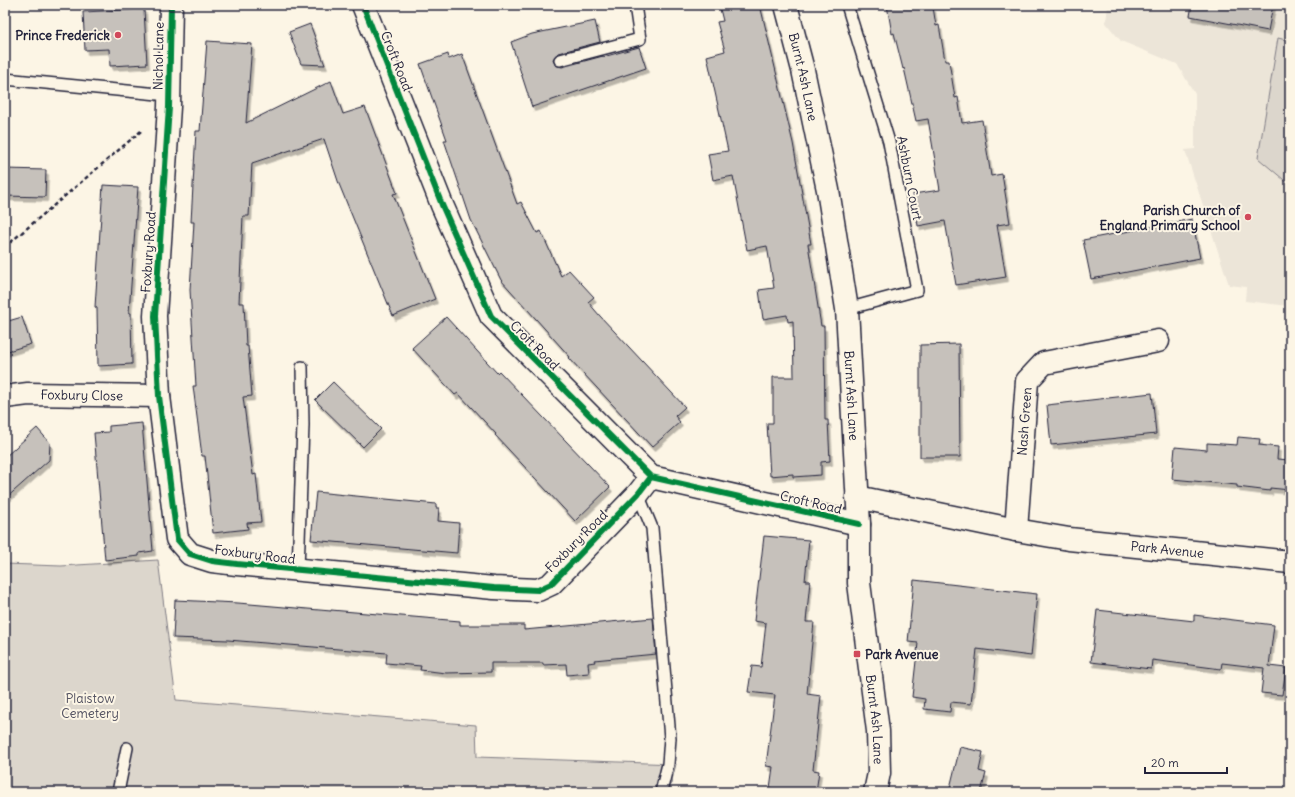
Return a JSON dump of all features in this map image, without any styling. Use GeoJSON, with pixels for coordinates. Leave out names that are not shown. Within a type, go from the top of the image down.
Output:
{"type":"FeatureCollection","features":[{"type":"Feature","properties":{"kind":"street","name":"Nichol Lane"},"geometry":{"type":"LineString","coordinates":[[168,101],[170,5]]}},
{"type":"Feature","properties":{"kind":"street","name":"Croft Road"},"geometry":{"type":"LineString","coordinates":[[364,5],[442,205],[491,316],[651,477],[859,524]]}},
{"type":"Feature","properties":{"kind":"street","name":"Burnt Ash Lane"},"geometry":{"type":"LineString","coordinates":[[786,5],[803,70],[828,190],[848,309],[859,524],[859,583],[878,731],[879,773],[875,792]]}},
{"type":"Feature","properties":{"kind":"street","name":"Foxbury Road"},"geometry":{"type":"LineString","coordinates":[[168,101],[154,316],[159,396],[176,539],[190,554],[212,561],[298,570],[494,588],[538,590],[551,584],[638,494],[651,477]]}},
{"type":"Feature","properties":{"kind":"street","name":"Nash Green"},"geometry":{"type":"LineString","coordinates":[[1016,530],[1027,381],[1044,363],[1158,341]]}},
{"type":"Feature","properties":{"kind":"street","name":"Foxbury Close"},"geometry":{"type":"LineString","coordinates":[[5,398],[28,394],[159,396]]}},
{"type":"Feature","properties":{"kind":"street","name":"Park Avenue"},"geometry":{"type":"LineString","coordinates":[[857,496],[1016,530],[1069,539],[1290,562]]}},
{"type":"Feature","properties":{"kind":"lane"},"geometry":{"type":"LineString","coordinates":[[560,60],[640,39],[635,5]]}},
{"type":"Feature","properties":{"kind":"lane","name":"Ashburn Court"},"geometry":{"type":"LineString","coordinates":[[847,5],[889,142],[917,290],[848,309]]}},
{"type":"Feature","properties":{"kind":"lane"},"geometry":{"type":"LineString","coordinates":[[5,79],[168,101]]}},
{"type":"Feature","properties":{"kind":"lane"},"geometry":{"type":"LineString","coordinates":[[298,570],[303,425],[302,367]]}},
{"type":"Feature","properties":{"kind":"lane"},"geometry":{"type":"LineString","coordinates":[[638,494],[652,528],[670,738],[668,764],[661,792]]}},
{"type":"Feature","properties":{"kind":"lane"},"geometry":{"type":"LineString","coordinates":[[118,792],[127,748]]}},
{"type":"Feature","properties":{"kind":"shaded area","name":"Parish Church of England Primary School"},"geometry":{"type":"Polygon","coordinates":[[[1108,5],[1290,5],[1290,306],[1245,301],[1246,287],[1229,285],[1185,150],[1195,149],[1195,94],[1177,64],[1121,41],[1106,23],[1108,5]]]}},
{"type":"Feature","properties":{"kind":"green space"},"geometry":{"type":"Polygon","coordinates":[[[1278,38],[1290,41],[1290,185],[1258,158],[1278,38]]]}},
{"type":"Feature","properties":{"kind":"green space","name":"Plaistow Cemetery"},"geometry":{"type":"Polygon","coordinates":[[[158,560],[176,700],[476,725],[477,757],[676,764],[669,792],[5,792],[5,564],[61,566],[158,560]]]}},
{"type":"Feature","properties":{"kind":"building"},"geometry":{"type":"Polygon","coordinates":[[[719,5],[760,5],[793,143],[811,244],[808,244],[821,326],[824,326],[825,420],[828,420],[830,461],[821,462],[821,475],[793,477],[793,474],[770,476],[767,423],[773,423],[773,377],[794,377],[793,321],[788,322],[787,315],[763,319],[759,290],[774,288],[767,246],[747,250],[733,176],[713,180],[708,154],[728,151],[707,56],[725,51],[717,22],[723,21],[719,5]]]}},
{"type":"Feature","properties":{"kind":"building"},"geometry":{"type":"Polygon","coordinates":[[[887,5],[930,5],[933,7],[936,26],[939,25],[945,61],[949,61],[955,98],[958,97],[962,123],[982,120],[991,176],[1002,174],[1010,223],[997,225],[1006,277],[956,285],[945,221],[918,226],[913,194],[940,190],[928,119],[916,121],[904,68],[903,69],[894,33],[892,34],[887,5]]]}},
{"type":"Feature","properties":{"kind":"building"},"geometry":{"type":"Polygon","coordinates":[[[1192,5],[1273,5],[1268,31],[1190,16],[1192,5]]]}},
{"type":"Feature","properties":{"kind":"building"},"geometry":{"type":"Polygon","coordinates":[[[144,9],[147,64],[110,66],[109,49],[85,50],[83,12],[144,9]]]}},
{"type":"Feature","properties":{"kind":"building"},"geometry":{"type":"Polygon","coordinates":[[[595,21],[600,42],[558,53],[553,59],[555,65],[562,67],[639,47],[646,68],[532,107],[511,42],[532,34],[595,21]]]}},
{"type":"Feature","properties":{"kind":"building"},"geometry":{"type":"Polygon","coordinates":[[[310,24],[325,65],[301,64],[289,32],[310,24]]]}},
{"type":"Feature","properties":{"kind":"building"},"geometry":{"type":"Polygon","coordinates":[[[207,41],[252,44],[246,123],[331,81],[343,114],[365,107],[397,193],[393,194],[435,299],[393,316],[339,184],[324,139],[252,163],[249,216],[243,216],[239,303],[244,303],[246,346],[248,346],[252,396],[243,397],[253,475],[256,474],[261,522],[247,523],[248,529],[213,533],[205,456],[202,456],[193,386],[196,386],[190,290],[194,222],[191,222],[196,131],[200,131],[207,41]]]}},
{"type":"Feature","properties":{"kind":"building"},"geometry":{"type":"Polygon","coordinates":[[[448,54],[449,59],[462,54],[517,204],[521,202],[537,233],[541,231],[561,276],[569,270],[594,297],[588,302],[685,407],[675,416],[680,422],[652,447],[569,358],[570,357],[501,280],[471,220],[444,140],[447,140],[420,64],[448,54]]]}},
{"type":"Feature","properties":{"kind":"building"},"geometry":{"type":"Polygon","coordinates":[[[5,169],[46,170],[45,197],[5,196],[5,169]]]}},
{"type":"Feature","properties":{"kind":"building"},"geometry":{"type":"Polygon","coordinates":[[[103,185],[138,187],[129,313],[131,313],[132,364],[98,366],[97,308],[95,307],[103,185]]]}},
{"type":"Feature","properties":{"kind":"building"},"geometry":{"type":"Polygon","coordinates":[[[1192,219],[1200,258],[1091,279],[1083,240],[1192,219]]]}},
{"type":"Feature","properties":{"kind":"building"},"geometry":{"type":"Polygon","coordinates":[[[22,317],[31,344],[5,352],[5,322],[22,317]]]}},
{"type":"Feature","properties":{"kind":"building"},"geometry":{"type":"Polygon","coordinates":[[[446,317],[497,373],[499,371],[610,487],[575,521],[458,393],[455,395],[412,348],[446,317]]]}},
{"type":"Feature","properties":{"kind":"building"},"geometry":{"type":"Polygon","coordinates":[[[959,344],[960,457],[920,457],[920,345],[959,344]]]}},
{"type":"Feature","properties":{"kind":"building"},"geometry":{"type":"Polygon","coordinates":[[[333,382],[381,429],[363,447],[315,400],[333,382]]]}},
{"type":"Feature","properties":{"kind":"building"},"geometry":{"type":"Polygon","coordinates":[[[1152,393],[1156,434],[1051,445],[1047,405],[1152,393]]]}},
{"type":"Feature","properties":{"kind":"building"},"geometry":{"type":"Polygon","coordinates":[[[142,423],[153,551],[139,553],[139,556],[105,560],[94,433],[109,432],[109,426],[142,423]]]}},
{"type":"Feature","properties":{"kind":"building"},"geometry":{"type":"Polygon","coordinates":[[[37,428],[50,443],[49,460],[5,499],[5,457],[37,428]]]}},
{"type":"Feature","properties":{"kind":"building"},"geometry":{"type":"Polygon","coordinates":[[[1238,437],[1260,439],[1259,445],[1278,447],[1277,459],[1290,460],[1290,490],[1270,488],[1270,491],[1237,487],[1237,485],[1172,479],[1175,447],[1207,450],[1207,443],[1237,445],[1238,437]]]}},
{"type":"Feature","properties":{"kind":"building"},"geometry":{"type":"Polygon","coordinates":[[[316,492],[436,504],[436,508],[439,508],[438,521],[459,523],[457,553],[311,540],[316,492]]]}},
{"type":"Feature","properties":{"kind":"building"},"geometry":{"type":"Polygon","coordinates":[[[764,536],[809,540],[805,581],[810,581],[806,622],[814,622],[807,694],[821,696],[813,770],[819,771],[816,792],[776,792],[776,789],[770,788],[773,767],[766,766],[775,695],[748,692],[752,666],[761,667],[766,623],[754,621],[764,536]]]}},
{"type":"Feature","properties":{"kind":"building"},"geometry":{"type":"Polygon","coordinates":[[[914,580],[1037,594],[1031,656],[977,649],[971,704],[951,702],[950,712],[924,709],[925,699],[912,697],[918,643],[908,642],[914,580]]]}},
{"type":"Feature","properties":{"kind":"building"},"geometry":{"type":"Polygon","coordinates":[[[175,600],[238,603],[460,621],[460,625],[524,625],[524,630],[653,618],[656,654],[594,660],[595,662],[588,663],[589,673],[567,675],[566,664],[543,665],[543,663],[491,663],[491,672],[446,673],[420,670],[421,666],[386,663],[387,653],[228,640],[173,638],[175,600]]]}},
{"type":"Feature","properties":{"kind":"building"},"geometry":{"type":"Polygon","coordinates":[[[1097,610],[1194,621],[1194,615],[1274,625],[1269,666],[1286,668],[1282,695],[1261,693],[1264,668],[1222,663],[1221,669],[1152,660],[1151,669],[1091,662],[1097,610]]]}},
{"type":"Feature","properties":{"kind":"building"},"geometry":{"type":"Polygon","coordinates":[[[960,747],[983,752],[979,771],[986,773],[981,792],[949,792],[960,747]]]}},
{"type":"Feature","properties":{"kind":"cycle path"},"geometry":{"type":"LineString","coordinates":[[171,5],[169,107],[155,316],[159,396],[177,539],[190,554],[212,561],[237,564],[494,588],[538,590],[551,584],[638,494],[651,477]]}},
{"type":"Feature","properties":{"kind":"cycle path"},"geometry":{"type":"LineString","coordinates":[[363,5],[442,205],[491,316],[651,477],[859,524]]}},
{"type":"Feature","properties":{"kind":"place","name":"Prince Frederick"},"geometry":{"type":"Point","coordinates":[118,35]}},
{"type":"Feature","properties":{"kind":"place","name":"Parish Church of England Primary School"},"geometry":{"type":"Point","coordinates":[1248,217]}},
{"type":"Feature","properties":{"kind":"place","name":"Park Avenue"},"geometry":{"type":"Point","coordinates":[857,654]}}]}
